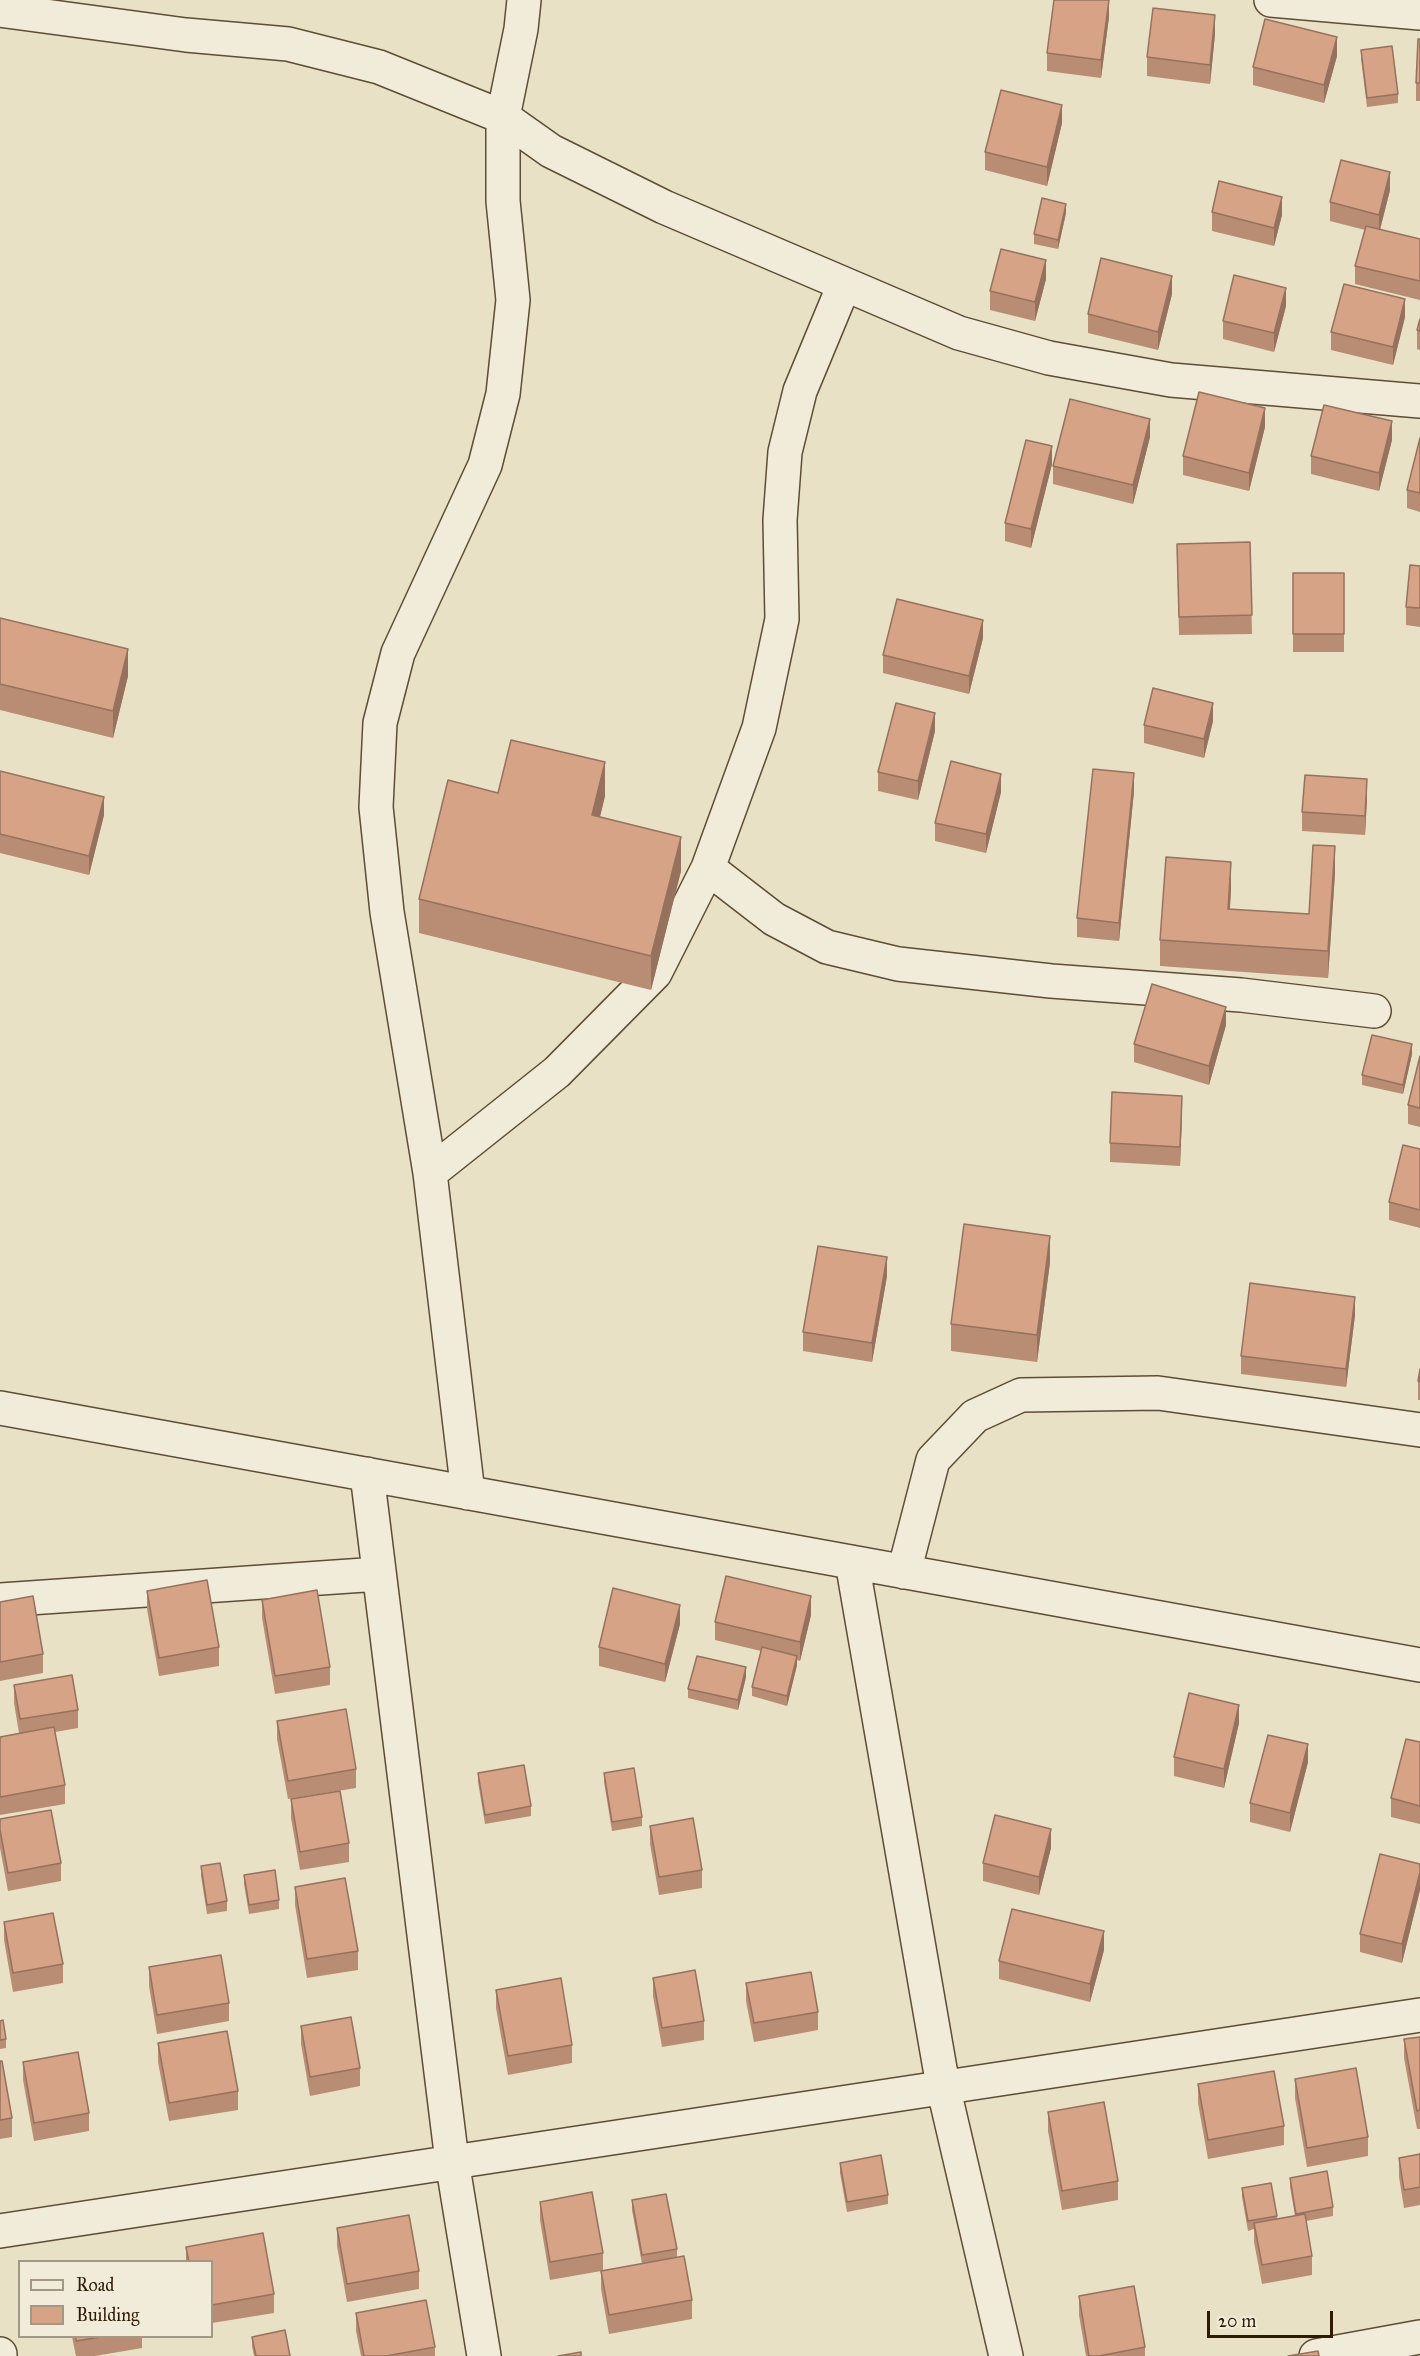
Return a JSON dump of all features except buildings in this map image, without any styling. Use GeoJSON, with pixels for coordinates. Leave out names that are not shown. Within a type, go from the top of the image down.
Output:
{"type":"FeatureCollection","features":[{"type":"Feature","properties":{"kind":"street"},"geometry":{"type":"LineString","coordinates":[[468,1493],[430,1173],[387,912],[376,807],[380,723],[398,653],[485,465],[503,394],[513,300],[503,201],[503,117],[521,29],[524,0]]}},
{"type":"Feature","properties":{"kind":"street"},"geometry":{"type":"LineString","coordinates":[[1270,0],[1420,13]]}},
{"type":"Feature","properties":{"kind":"street"},"geometry":{"type":"LineString","coordinates":[[0,10],[186,34],[288,44],[379,68],[503,117],[550,152],[664,207],[844,285],[959,333],[1049,358],[1172,380],[1420,401]]}},
{"type":"Feature","properties":{"kind":"street"},"geometry":{"type":"LineString","coordinates":[[430,1173],[557,1072],[656,973],[708,868],[759,728],[782,619],[780,520],[785,453],[800,391],[844,285]]}},
{"type":"Feature","properties":{"kind":"street"},"geometry":{"type":"LineString","coordinates":[[708,868],[774,920],[827,947],[898,964],[1051,981],[1241,995],[1374,1011]]}},
{"type":"Feature","properties":{"kind":"street"},"geometry":{"type":"LineString","coordinates":[[904,1572],[933,1460],[975,1416],[1021,1395],[1158,1393],[1420,1430]]}},
{"type":"Feature","properties":{"kind":"street"},"geometry":{"type":"LineString","coordinates":[[0,1408],[1420,1665]]}},
{"type":"Feature","properties":{"kind":"street"},"geometry":{"type":"LineString","coordinates":[[367,1474],[452,2161],[484,2356]]}},
{"type":"Feature","properties":{"kind":"street"},"geometry":{"type":"LineString","coordinates":[[852,1562],[943,2086],[1006,2356]]}},
{"type":"Feature","properties":{"kind":"street"},"geometry":{"type":"LineString","coordinates":[[0,1600],[379,1574]]}},
{"type":"Feature","properties":{"kind":"street"},"geometry":{"type":"LineString","coordinates":[[0,2231],[1420,2015]]}},
{"type":"Feature","properties":{"kind":"street"},"geometry":{"type":"LineString","coordinates":[[1316,2356],[1420,2337]]}}]}
